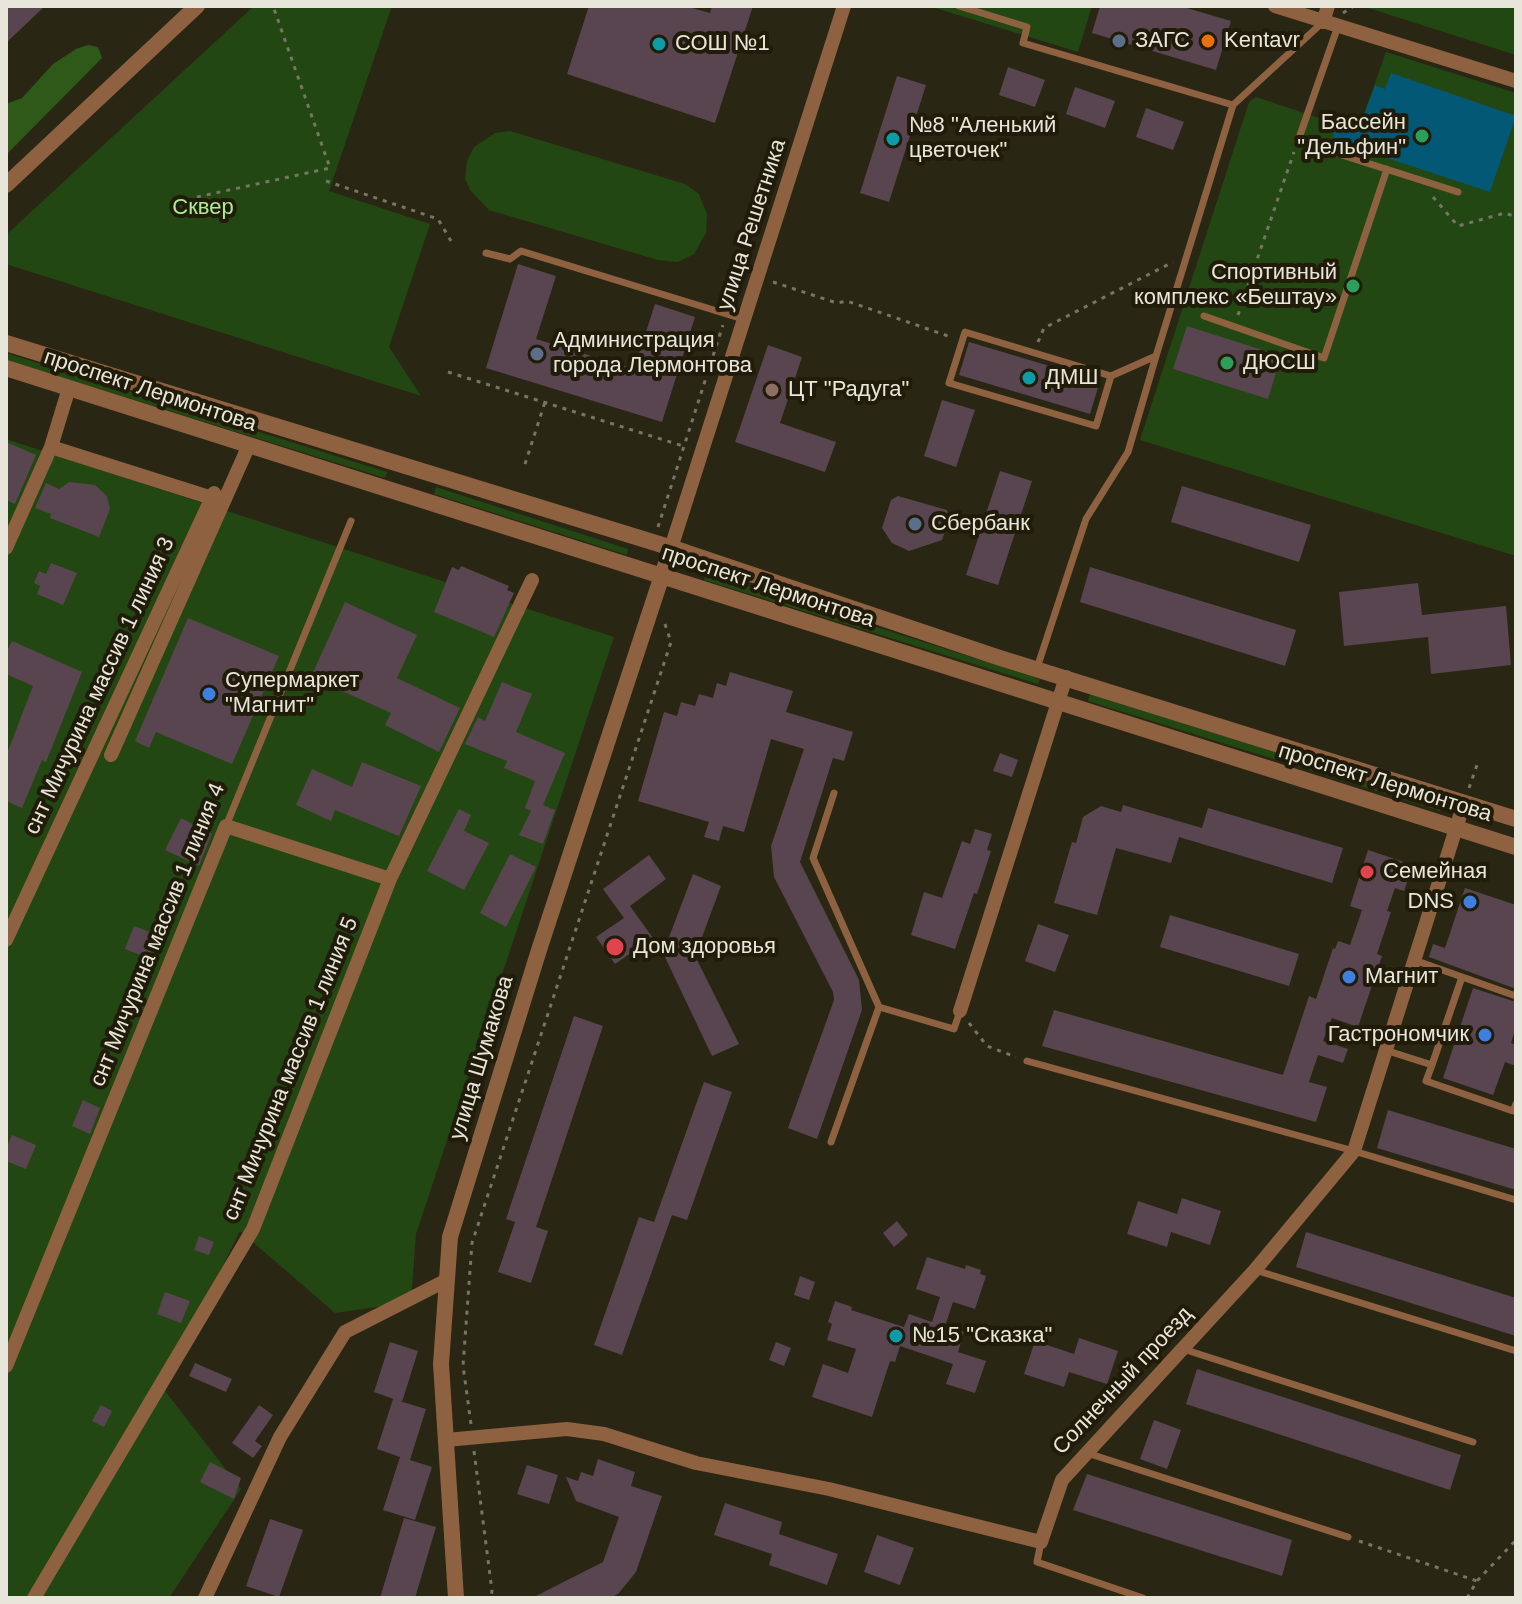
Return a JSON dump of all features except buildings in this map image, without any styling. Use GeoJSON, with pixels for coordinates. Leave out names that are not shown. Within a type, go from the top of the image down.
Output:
{"type":"FeatureCollection","features":[{"type":"Feature","properties":{"kind":"street"},"geometry":{"type":"LineString","coordinates":[[6,185],[197,6]]}},
{"type":"Feature","properties":{"kind":"street","name":"улица Решетника"},"geometry":{"type":"LineString","coordinates":[[671,548],[844,6]]}},
{"type":"Feature","properties":{"kind":"street"},"geometry":{"type":"LineString","coordinates":[[1275,6],[1323,22],[1341,20],[1516,81]]}},
{"type":"Feature","properties":{"kind":"street"},"geometry":{"type":"LineString","coordinates":[[1323,22],[1328,6]]}},
{"type":"Feature","properties":{"kind":"street","name":"проспект Лермонтова"},"geometry":{"type":"LineString","coordinates":[[6,343],[671,548],[923,633],[1516,819]]}},
{"type":"Feature","properties":{"kind":"street","name":"проспект Лермонтова"},"geometry":{"type":"LineString","coordinates":[[6,368],[1516,847]]}},
{"type":"Feature","properties":{"kind":"street"},"geometry":{"type":"LineString","coordinates":[[6,548],[51,447],[69,388]]}},
{"type":"Feature","properties":{"kind":"street"},"geometry":{"type":"LineString","coordinates":[[111,755],[249,445]]}},
{"type":"Feature","properties":{"kind":"street","name":"снт Мичурина массив 1 линия 3"},"geometry":{"type":"LineString","coordinates":[[6,940],[213,495],[51,447]]}},
{"type":"Feature","properties":{"kind":"street","name":"улица Шумакова"},"geometry":{"type":"LineString","coordinates":[[456,1598],[441,1364],[450,1237],[539,950],[671,548]]}},
{"type":"Feature","properties":{"kind":"street","name":"снт Мичурина массив 1 линия 5"},"geometry":{"type":"LineString","coordinates":[[34,1598],[253,1229],[390,879],[532,580]]}},
{"type":"Feature","properties":{"kind":"street"},"geometry":{"type":"LineString","coordinates":[[960,1011],[1066,677]]}},
{"type":"Feature","properties":{"kind":"street","name":"Солнечный проезд"},"geometry":{"type":"LineString","coordinates":[[1041,1542],[1062,1480],[1255,1270],[1354,1151],[1464,803]]}},
{"type":"Feature","properties":{"kind":"street"},"geometry":{"type":"LineString","coordinates":[[226,826],[390,879]]}},
{"type":"Feature","properties":{"kind":"street","name":"снт Мичурина массив 1 линия 4"},"geometry":{"type":"LineString","coordinates":[[6,1366],[226,826]]}},
{"type":"Feature","properties":{"kind":"street"},"geometry":{"type":"LineString","coordinates":[[205,1598],[280,1437],[345,1332],[447,1280]]}},
{"type":"Feature","properties":{"kind":"street"},"geometry":{"type":"LineString","coordinates":[[446,1440],[567,1429],[604,1434],[696,1463],[829,1489],[1041,1542]]}},
{"type":"Feature","properties":{"kind":"lane"},"geometry":{"type":"LineString","coordinates":[[959,6],[1027,27],[1023,43],[1233,105]]}},
{"type":"Feature","properties":{"kind":"lane"},"geometry":{"type":"LineString","coordinates":[[1341,20],[1298,141],[1458,192]]}},
{"type":"Feature","properties":{"kind":"lane"},"geometry":{"type":"LineString","coordinates":[[1037,668],[1086,519],[1128,452],[1233,105],[1323,22]]}},
{"type":"Feature","properties":{"kind":"lane"},"geometry":{"type":"LineString","coordinates":[[1204,316],[1324,358],[1387,169]]}},
{"type":"Feature","properties":{"kind":"lane"},"geometry":{"type":"LineString","coordinates":[[486,253],[510,259],[521,251],[745,319]]}},
{"type":"Feature","properties":{"kind":"lane"},"geometry":{"type":"LineString","coordinates":[[1111,376],[1096,426],[949,383],[965,332],[1111,376],[1156,356]]}},
{"type":"Feature","properties":{"kind":"lane","name":"снт Мичурина массив 1 линия 4"},"geometry":{"type":"LineString","coordinates":[[226,826],[351,521]]}},
{"type":"Feature","properties":{"kind":"lane"},"geometry":{"type":"LineString","coordinates":[[831,1142],[879,1007],[813,858],[834,793]]}},
{"type":"Feature","properties":{"kind":"lane"},"geometry":{"type":"LineString","coordinates":[[1414,960],[1516,996]]}},
{"type":"Feature","properties":{"kind":"lane"},"geometry":{"type":"LineString","coordinates":[[1462,977],[1426,1081],[1513,1111],[1516,1104]]}},
{"type":"Feature","properties":{"kind":"lane"},"geometry":{"type":"LineString","coordinates":[[879,1007],[954,1029],[960,1011]]}},
{"type":"Feature","properties":{"kind":"lane"},"geometry":{"type":"LineString","coordinates":[[1385,1050],[1432,1065]]}},
{"type":"Feature","properties":{"kind":"lane"},"geometry":{"type":"LineString","coordinates":[[1027,1061],[1354,1151],[1516,1200]]}},
{"type":"Feature","properties":{"kind":"lane"},"geometry":{"type":"LineString","coordinates":[[1255,1270],[1516,1351]]}},
{"type":"Feature","properties":{"kind":"lane"},"geometry":{"type":"LineString","coordinates":[[1183,1349],[1473,1442]]}},
{"type":"Feature","properties":{"kind":"lane"},"geometry":{"type":"LineString","coordinates":[[1086,1453],[1348,1537]]}},
{"type":"Feature","properties":{"kind":"lane"},"geometry":{"type":"LineString","coordinates":[[1041,1542],[1037,1562],[1143,1598]]}},
{"type":"Feature","properties":{"kind":"path"},"geometry":{"type":"LineString","coordinates":[[197,197],[330,168],[273,6]]}},
{"type":"Feature","properties":{"kind":"path"},"geometry":{"type":"LineString","coordinates":[[1341,20],[1354,6]]}},
{"type":"Feature","properties":{"kind":"path"},"geometry":{"type":"LineString","coordinates":[[653,544],[785,138]]}},
{"type":"Feature","properties":{"kind":"path"},"geometry":{"type":"LineString","coordinates":[[1235,327],[1298,141]]}},
{"type":"Feature","properties":{"kind":"path"},"geometry":{"type":"LineString","coordinates":[[1417,179],[1458,226],[1505,213],[1516,217]]}},
{"type":"Feature","properties":{"kind":"path"},"geometry":{"type":"LineString","coordinates":[[326,181],[438,219],[451,241]]}},
{"type":"Feature","properties":{"kind":"path"},"geometry":{"type":"LineString","coordinates":[[1044,328],[1187,255]]}},
{"type":"Feature","properties":{"kind":"path"},"geometry":{"type":"LineString","coordinates":[[773,282],[837,303],[847,301],[962,340]]}},
{"type":"Feature","properties":{"kind":"path"},"geometry":{"type":"LineString","coordinates":[[448,372],[683,446]]}},
{"type":"Feature","properties":{"kind":"path"},"geometry":{"type":"LineString","coordinates":[[525,464],[545,402]]}},
{"type":"Feature","properties":{"kind":"path"},"geometry":{"type":"LineString","coordinates":[[491,1598],[463,1366],[472,1243],[671,642],[664,620]]}},
{"type":"Feature","properties":{"kind":"path"},"geometry":{"type":"LineString","coordinates":[[1464,803],[1477,765]]}},
{"type":"Feature","properties":{"kind":"path"},"geometry":{"type":"LineString","coordinates":[[960,1011],[987,1046],[1027,1061]]}},
{"type":"Feature","properties":{"kind":"path"},"geometry":{"type":"LineString","coordinates":[[1348,1537],[1477,1581]]}},
{"type":"Feature","properties":{"kind":"path"},"geometry":{"type":"LineString","coordinates":[[1467,1598],[1477,1581],[1516,1540]]}},
{"type":"Feature","properties":{"kind":"green space","name":"Сквер"},"geometry":{"type":"Polygon","coordinates":[[[254,6],[392,6],[329,191],[430,224],[389,347],[421,396],[6,264],[6,235],[254,6]]]}},
{"type":"Feature","properties":{"kind":"green space"},"geometry":{"type":"Polygon","coordinates":[[[929,6],[1092,6],[1078,52],[929,6]]]}},
{"type":"Feature","properties":{"kind":"green space"},"geometry":{"type":"Polygon","coordinates":[[[1516,6],[1516,55],[1365,7],[1516,6]]]}},
{"type":"Feature","properties":{"kind":"green space"},"geometry":{"type":"Polygon","coordinates":[[[88,45],[98,47],[102,58],[6,155],[6,104],[22,98],[53,64],[88,45]]]}},
{"type":"Feature","properties":{"kind":"green space","name":"Спортивный комплекс «Бештау»"},"geometry":{"type":"Polygon","coordinates":[[[1386,52],[1516,93],[1516,556],[1140,440],[1249,102],[1256,97],[1358,131],[1386,52]]]}},
{"type":"Feature","properties":{"kind":"green space"},"geometry":{"type":"Polygon","coordinates":[[[510,131],[685,184],[699,194],[707,214],[706,233],[694,254],[678,262],[658,260],[489,210],[470,190],[465,179],[467,161],[474,147],[495,133],[510,131]]]}},
{"type":"Feature","properties":{"kind":"green space"},"geometry":{"type":"Polygon","coordinates":[[[6,353],[387,472],[385,478],[6,360],[6,353]]]}},
{"type":"Feature","properties":{"kind":"green space"},"geometry":{"type":"Polygon","coordinates":[[[6,439],[614,637],[416,1234],[411,1302],[335,1313],[240,1231],[162,1387],[241,1489],[169,1598],[6,1598],[6,439]]]}},
{"type":"Feature","properties":{"kind":"green space"},"geometry":{"type":"Polygon","coordinates":[[[436,487],[628,549],[627,555],[434,494],[436,487]]]}},
{"type":"Feature","properties":{"kind":"green space"},"geometry":{"type":"Polygon","coordinates":[[[706,573],[1040,679],[1038,684],[704,580],[706,573]]]}},
{"type":"Feature","properties":{"kind":"green space"},"geometry":{"type":"Polygon","coordinates":[[[1090,694],[1442,805],[1440,811],[1088,701],[1090,694]]]}},
{"type":"Feature","properties":{"kind":"water","name":"Бассейн \"Дельфин\""},"geometry":{"type":"Polygon","coordinates":[[[1391,73],[1516,116],[1490,192],[1332,140],[1337,124],[1358,131],[1375,85],[1385,89],[1391,73]]]}},
{"type":"Feature","properties":{"kind":"place","name":"ЗАГС"},"geometry":{"type":"Point","coordinates":[1119,41]}},
{"type":"Feature","properties":{"kind":"place","name":"Kentavr"},"geometry":{"type":"Point","coordinates":[1208,41]}},
{"type":"Feature","properties":{"kind":"place","name":"СОШ №1"},"geometry":{"type":"Point","coordinates":[659,44]}},
{"type":"Feature","properties":{"kind":"place","name":"Бассейн \"Дельфин\""},"geometry":{"type":"Point","coordinates":[1422,136]}},
{"type":"Feature","properties":{"kind":"place","name":"№8 \"Аленький цветочек\""},"geometry":{"type":"Point","coordinates":[893,139]}},
{"type":"Feature","properties":{"kind":"place","name":"Спортивный комплекс «Бештау»"},"geometry":{"type":"Point","coordinates":[1353,286]}},
{"type":"Feature","properties":{"kind":"place","name":"Администрация города Лермонтова"},"geometry":{"type":"Point","coordinates":[537,354]}},
{"type":"Feature","properties":{"kind":"place","name":"ДЮСШ"},"geometry":{"type":"Point","coordinates":[1227,363]}},
{"type":"Feature","properties":{"kind":"place","name":"ДМШ"},"geometry":{"type":"Point","coordinates":[1029,378]}},
{"type":"Feature","properties":{"kind":"place","name":"ЦТ \"Радуга\""},"geometry":{"type":"Point","coordinates":[772,390]}},
{"type":"Feature","properties":{"kind":"place","name":"Сбербанк"},"geometry":{"type":"Point","coordinates":[915,524]}},
{"type":"Feature","properties":{"kind":"place","name":"Супермаркет \"Магнит\""},"geometry":{"type":"Point","coordinates":[209,694]}},
{"type":"Feature","properties":{"kind":"place","name":"Семейная"},"geometry":{"type":"Point","coordinates":[1367,872]}},
{"type":"Feature","properties":{"kind":"place","name":"DNS"},"geometry":{"type":"Point","coordinates":[1470,902]}},
{"type":"Feature","properties":{"kind":"place","name":"Дом здоровья"},"geometry":{"type":"Point","coordinates":[615,947]}},
{"type":"Feature","properties":{"kind":"place","name":"Магнит"},"geometry":{"type":"Point","coordinates":[1349,977]}},
{"type":"Feature","properties":{"kind":"place","name":"Гастрономчик"},"geometry":{"type":"Point","coordinates":[1485,1035]}},
{"type":"Feature","properties":{"kind":"place","name":"№15 \"Сказка\""},"geometry":{"type":"Point","coordinates":[896,1336]}}]}
